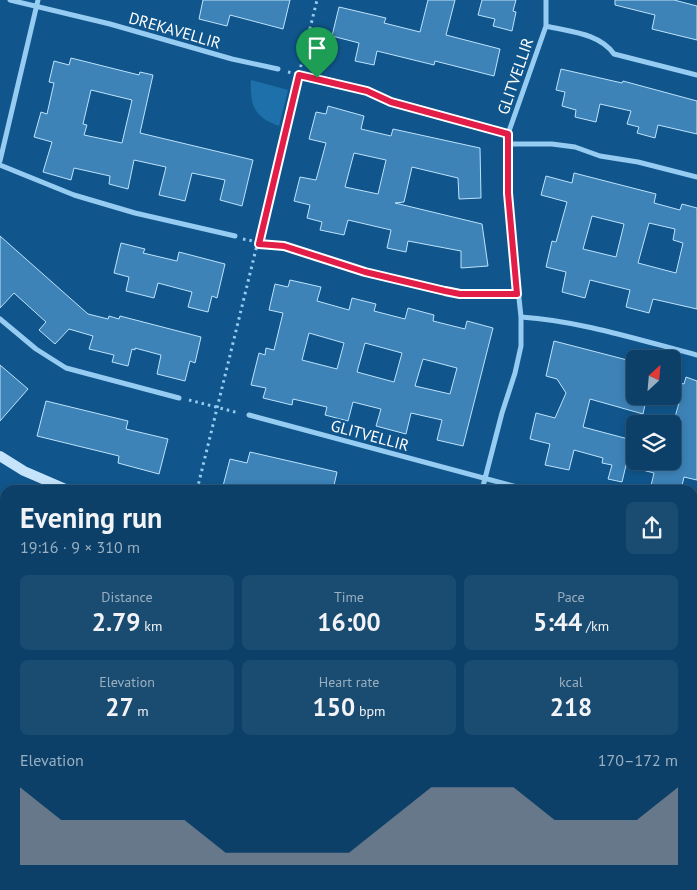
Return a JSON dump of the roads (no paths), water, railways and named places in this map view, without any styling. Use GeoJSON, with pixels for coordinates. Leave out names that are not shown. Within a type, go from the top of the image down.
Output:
{"type":"FeatureCollection","features":[{"type":"Feature","properties":{"kind":"street","name":"DREKAVELLIR"},"geometry":{"type":"LineString","coordinates":[[10,0],[110,24],[232,59],[278,69]]}},
{"type":"Feature","properties":{"kind":"street"},"geometry":{"type":"LineString","coordinates":[[0,161],[38,0]]}},
{"type":"Feature","properties":{"kind":"street","name":"GLITVELLIR"},"geometry":{"type":"LineString","coordinates":[[483,485],[502,412],[515,374],[521,346],[521,317],[517,294],[508,193],[508,134],[546,26],[546,0]]}},
{"type":"Feature","properties":{"kind":"street","name":"GLITVELLIR"},"geometry":{"type":"LineString","coordinates":[[546,26],[594,38],[607,45],[614,54],[697,75]]}},
{"type":"Feature","properties":{"kind":"street","name":"GLITVELLIR"},"geometry":{"type":"LineString","coordinates":[[317,78],[367,91],[391,102],[508,134]]}},
{"type":"Feature","properties":{"kind":"street"},"geometry":{"type":"LineString","coordinates":[[508,144],[552,144],[575,147],[600,156],[638,162],[697,177]]}},
{"type":"Feature","properties":{"kind":"street"},"geometry":{"type":"LineString","coordinates":[[0,165],[74,195],[135,213],[235,236]]}},
{"type":"Feature","properties":{"kind":"street"},"geometry":{"type":"LineString","coordinates":[[284,246],[365,272],[445,291],[460,294],[517,294]]}},
{"type":"Feature","properties":{"kind":"street"},"geometry":{"type":"LineString","coordinates":[[521,317],[547,318],[590,327],[697,355]]}},
{"type":"Feature","properties":{"kind":"street"},"geometry":{"type":"LineString","coordinates":[[0,319],[36,350],[66,368],[179,398]]}},
{"type":"Feature","properties":{"kind":"street","name":"GLITVELLIR"},"geometry":{"type":"LineString","coordinates":[[249,415],[506,485]]}},
{"type":"Feature","properties":{"kind":"street"},"geometry":{"type":"LineString","coordinates":[[0,456],[24,471],[56,485]]}}]}
